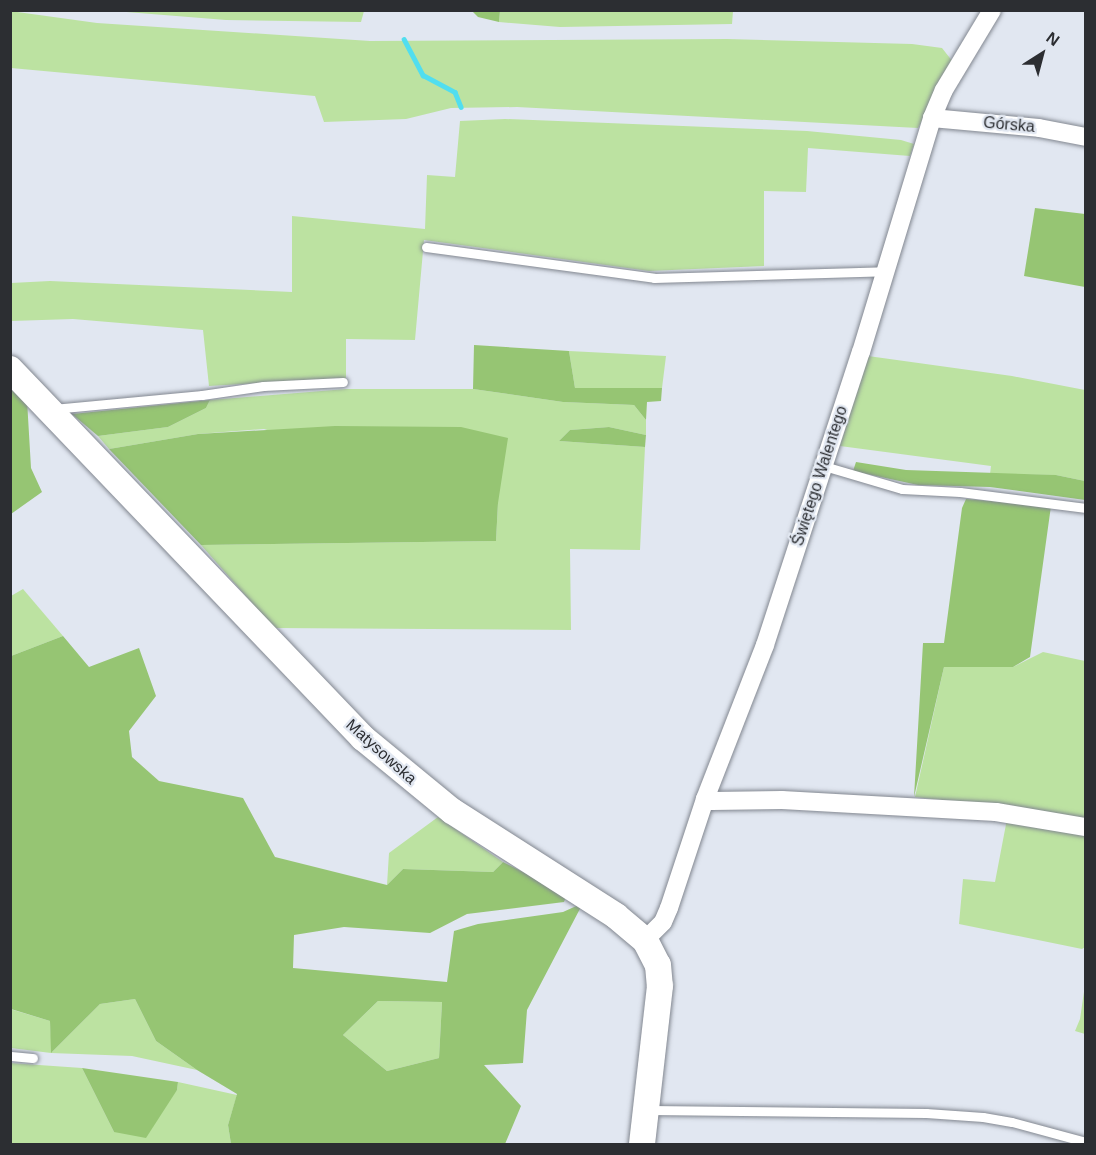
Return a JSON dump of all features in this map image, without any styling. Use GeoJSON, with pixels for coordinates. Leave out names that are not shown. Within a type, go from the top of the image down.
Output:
{"type":"FeatureCollection","features":[{"type":"Feature","properties":{"kind":"street","name":"Świętego Walentego"},"geometry":{"type":"LineString","coordinates":[[645,940],[663,922],[705,799],[765,645],[824,466],[932,118],[944,90],[992,10]]}},
{"type":"Feature","properties":{"kind":"street","name":"Górska"},"geometry":{"type":"LineString","coordinates":[[932,118],[1039,128],[1086,136]]}},
{"type":"Feature","properties":{"kind":"street","name":"Matysowska"},"geometry":{"type":"LineString","coordinates":[[10,369],[327,702],[392,764],[452,811],[616,916],[645,940],[658,966],[660,986],[642,1144]]}},
{"type":"Feature","properties":{"kind":"street"},"geometry":{"type":"LineString","coordinates":[[705,799],[712,801],[782,800],[996,812],[1086,827]]}},
{"type":"Feature","properties":{"kind":"lane"},"geometry":{"type":"LineString","coordinates":[[426,247],[654,278],[885,272]]}},
{"type":"Feature","properties":{"kind":"lane"},"geometry":{"type":"LineString","coordinates":[[50,410],[202,395],[263,386],[344,382]]}},
{"type":"Feature","properties":{"kind":"lane"},"geometry":{"type":"LineString","coordinates":[[824,466],[902,489],[971,493],[1086,508]]}},
{"type":"Feature","properties":{"kind":"lane"},"geometry":{"type":"LineString","coordinates":[[10,1056],[33,1058]]}},
{"type":"Feature","properties":{"kind":"lane"},"geometry":{"type":"LineString","coordinates":[[646,1110],[926,1113],[983,1117],[1012,1122],[1086,1142]]}},
{"type":"Feature","properties":{"kind":"green space"},"geometry":{"type":"Polygon","coordinates":[[[10,11],[97,23],[370,41],[727,39],[912,44],[942,48],[953,62],[918,128],[517,107],[451,108],[406,119],[324,122],[315,96],[11,68],[10,11]]]}},
{"type":"Feature","properties":{"kind":"green space"},"geometry":{"type":"Polygon","coordinates":[[[114,11],[364,11],[361,22],[226,20],[114,11]]]}},
{"type":"Feature","properties":{"kind":"green space"},"geometry":{"type":"Polygon","coordinates":[[[472,11],[500,11],[499,22],[478,17],[472,11]]]}},
{"type":"Feature","properties":{"kind":"green space"},"geometry":{"type":"Polygon","coordinates":[[[500,11],[733,11],[732,24],[560,27],[499,22],[500,11]]]}},
{"type":"Feature","properties":{"kind":"green space"},"geometry":{"type":"Polygon","coordinates":[[[505,119],[807,131],[901,140],[914,144],[910,156],[808,148],[806,192],[764,191],[764,266],[649,271],[424,240],[415,340],[346,339],[346,378],[209,386],[203,330],[73,319],[11,321],[11,283],[50,281],[292,292],[292,216],[425,229],[427,175],[455,177],[460,121],[505,119]]]}},
{"type":"Feature","properties":{"kind":"green space"},"geometry":{"type":"Polygon","coordinates":[[[1035,208],[1085,214],[1085,287],[1024,276],[1035,208]]]}},
{"type":"Feature","properties":{"kind":"green space"},"geometry":{"type":"Polygon","coordinates":[[[474,345],[569,351],[575,388],[662,388],[661,401],[647,402],[646,420],[634,405],[563,402],[473,389],[474,345]]]}},
{"type":"Feature","properties":{"kind":"green space"},"geometry":{"type":"Polygon","coordinates":[[[569,351],[666,356],[662,388],[575,388],[569,351]]]}},
{"type":"Feature","properties":{"kind":"green space"},"geometry":{"type":"Polygon","coordinates":[[[868,356],[1012,376],[1085,390],[1085,481],[1056,475],[990,474],[991,466],[840,446],[868,356]]]}},
{"type":"Feature","properties":{"kind":"green space"},"geometry":{"type":"Polygon","coordinates":[[[10,384],[27,400],[31,468],[42,492],[11,514],[10,384]]]}},
{"type":"Feature","properties":{"kind":"green space"},"geometry":{"type":"Polygon","coordinates":[[[346,389],[473,389],[563,402],[634,405],[646,420],[646,435],[609,427],[570,430],[559,441],[645,447],[640,550],[570,549],[571,630],[274,628],[201,545],[496,541],[498,503],[264,429],[198,434],[109,449],[98,436],[168,427],[206,408],[210,400],[346,389]]]}},
{"type":"Feature","properties":{"kind":"green space"},"geometry":{"type":"Polygon","coordinates":[[[210,400],[206,408],[168,427],[98,436],[72,414],[210,400]]]}},
{"type":"Feature","properties":{"kind":"green space"},"geometry":{"type":"Polygon","coordinates":[[[335,426],[461,427],[508,438],[498,503],[496,541],[201,545],[109,449],[198,434],[335,426]]]}},
{"type":"Feature","properties":{"kind":"green space"},"geometry":{"type":"Polygon","coordinates":[[[609,427],[646,435],[645,447],[559,441],[570,430],[609,427]]]}},
{"type":"Feature","properties":{"kind":"green space"},"geometry":{"type":"Polygon","coordinates":[[[856,462],[906,470],[1056,475],[1085,481],[1085,500],[990,487],[918,485],[853,471],[856,462]]]}},
{"type":"Feature","properties":{"kind":"green space"},"geometry":{"type":"Polygon","coordinates":[[[966,499],[1051,506],[1030,657],[1013,667],[944,667],[914,797],[923,643],[944,643],[962,508],[966,499]]]}},
{"type":"Feature","properties":{"kind":"green space"},"geometry":{"type":"Polygon","coordinates":[[[23,589],[63,636],[11,656],[11,596],[23,589]]]}},
{"type":"Feature","properties":{"kind":"green space"},"geometry":{"type":"Polygon","coordinates":[[[63,636],[89,667],[139,648],[156,696],[129,731],[132,757],[159,781],[243,798],[275,857],[387,885],[403,869],[493,872],[503,862],[567,894],[564,902],[467,914],[430,933],[344,927],[294,935],[293,968],[447,982],[454,931],[478,924],[563,912],[583,903],[527,1010],[523,1063],[484,1065],[521,1106],[505,1144],[231,1144],[228,1125],[237,1094],[197,1070],[156,1041],[135,999],[100,1004],[51,1053],[50,1021],[11,1009],[11,656],[63,636]],[[378,1001],[343,1035],[387,1071],[439,1058],[442,1002],[378,1001]]]}},
{"type":"Feature","properties":{"kind":"green space"},"geometry":{"type":"Polygon","coordinates":[[[1043,652],[1085,661],[1085,821],[1009,808],[915,797],[944,667],[1013,667],[1043,652]]]}},
{"type":"Feature","properties":{"kind":"green space"},"geometry":{"type":"Polygon","coordinates":[[[438,817],[503,862],[493,872],[403,869],[387,885],[389,853],[438,817]]]}},
{"type":"Feature","properties":{"kind":"green space"},"geometry":{"type":"Polygon","coordinates":[[[1007,819],[1085,834],[1085,947],[1082,949],[959,924],[963,879],[995,882],[1007,819]]]}},
{"type":"Feature","properties":{"kind":"green space"},"geometry":{"type":"Polygon","coordinates":[[[1085,985],[1085,1034],[1075,1031],[1080,1019],[1085,985]]]}},
{"type":"Feature","properties":{"kind":"green space"},"geometry":{"type":"Polygon","coordinates":[[[135,999],[156,1041],[197,1070],[132,1056],[51,1053],[11,1048],[10,1009],[50,1021],[52,1052],[100,1004],[135,999]]]}},
{"type":"Feature","properties":{"kind":"green space"},"geometry":{"type":"Polygon","coordinates":[[[378,1001],[442,1002],[439,1058],[387,1071],[343,1035],[378,1001]]]}},
{"type":"Feature","properties":{"kind":"green space"},"geometry":{"type":"Polygon","coordinates":[[[10,1063],[82,1068],[114,1132],[177,1090],[178,1082],[237,1095],[228,1125],[231,1144],[11,1144],[10,1063]]]}},
{"type":"Feature","properties":{"kind":"green space"},"geometry":{"type":"Polygon","coordinates":[[[82,1068],[178,1082],[177,1090],[146,1138],[114,1132],[82,1068]]]}},
{"type":"Feature","properties":{"kind":"waterway"},"geometry":{"type":"LineString","coordinates":[[404,39],[423,75],[455,92],[461,107]]}}]}
